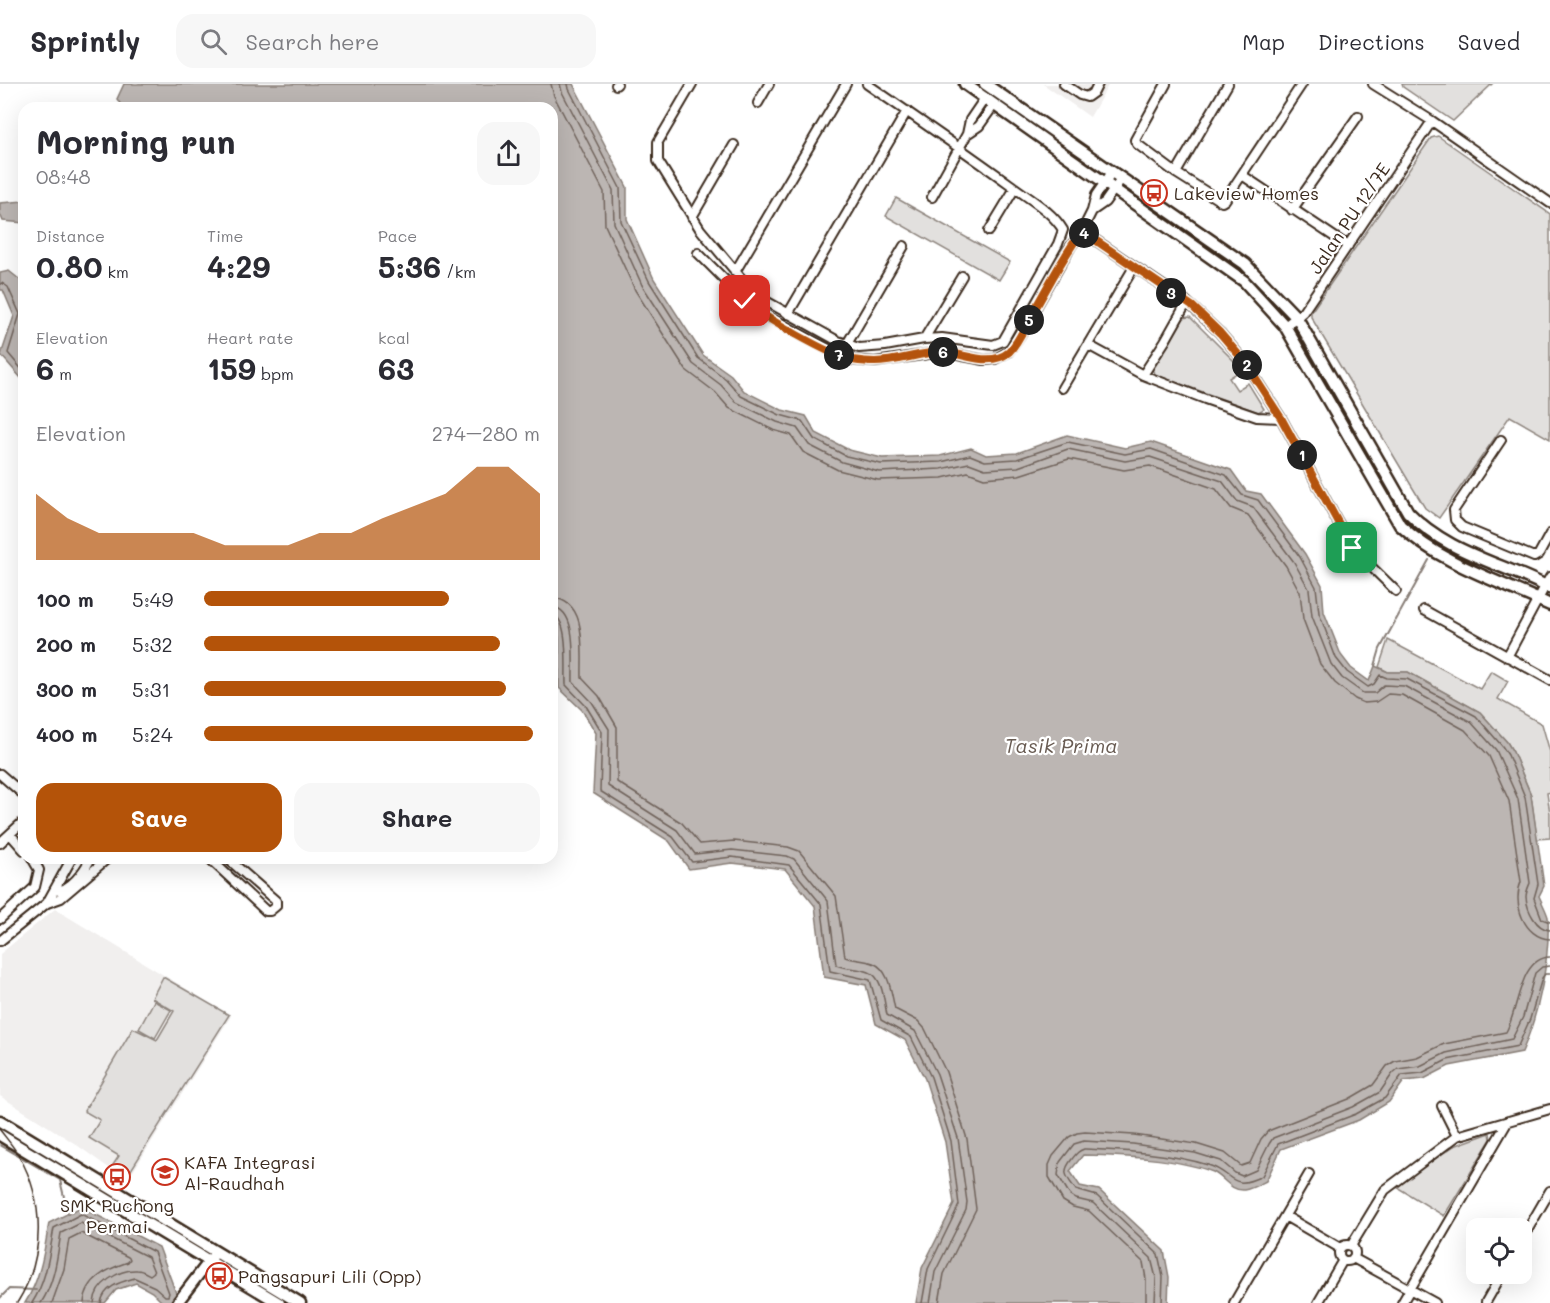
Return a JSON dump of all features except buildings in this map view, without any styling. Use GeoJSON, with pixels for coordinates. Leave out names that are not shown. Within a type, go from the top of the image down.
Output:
{"type":"FeatureCollection","features":[{"type":"Feature","properties":{"kind":"main road"},"geometry":{"type":"LineString","coordinates":[[964,84],[1244,281],[1285,326],[1400,525],[1414,539],[1434,552],[1550,605]]}},
{"type":"Feature","properties":{"kind":"main road"},"geometry":{"type":"LineString","coordinates":[[986,84],[1245,264],[1297,318],[1408,512],[1413,517],[1446,542],[1468,554],[1548,583]]}},
{"type":"Feature","properties":{"kind":"main road"},"geometry":{"type":"LineString","coordinates":[[0,1121],[213,1256],[279,1303]]}},
{"type":"Feature","properties":{"kind":"main road"},"geometry":{"type":"LineString","coordinates":[[0,1136],[300,1303]]}},
{"type":"Feature","properties":{"kind":"street"},"geometry":{"type":"LineString","coordinates":[[692,84],[658,142],[658,161],[692,217],[735,272],[764,300],[847,344],[859,348],[942,338],[993,345],[1003,341],[1058,244],[1063,230],[1053,216],[960,147],[867,84]]}},
{"type":"Feature","properties":{"kind":"street"},"geometry":{"type":"LineString","coordinates":[[758,103],[769,84]]}},
{"type":"Feature","properties":{"kind":"street"},"geometry":{"type":"LineString","coordinates":[[735,272],[846,84]]}},
{"type":"Feature","properties":{"kind":"street"},"geometry":{"type":"LineString","coordinates":[[1064,84],[1087,97],[1094,92],[1098,84]]}},
{"type":"Feature","properties":{"kind":"street"},"geometry":{"type":"LineString","coordinates":[[1166,84],[1135,140],[1137,144],[1176,173],[1222,202],[1302,84]]}},
{"type":"Feature","properties":{"kind":"street"},"geometry":{"type":"LineString","coordinates":[[1176,173],[1228,84]]}},
{"type":"Feature","properties":{"kind":"street"},"geometry":{"type":"LineString","coordinates":[[1373,84],[1383,86],[1550,203]]}},
{"type":"Feature","properties":{"kind":"street"},"geometry":{"type":"LineString","coordinates":[[932,196],[967,134],[980,126],[990,101]]}},
{"type":"Feature","properties":{"kind":"street"},"geometry":{"type":"LineString","coordinates":[[788,314],[907,111]]}},
{"type":"Feature","properties":{"kind":"street"},"geometry":{"type":"LineString","coordinates":[[1292,210],[1359,116]]}},
{"type":"Feature","properties":{"kind":"street","name":"Jalan PU 12/7E"},"geometry":{"type":"LineString","coordinates":[[1285,326],[1304,312],[1432,121]]}},
{"type":"Feature","properties":{"kind":"street"},"geometry":{"type":"LineString","coordinates":[[692,217],[734,145]]}},
{"type":"Feature","properties":{"kind":"street"},"geometry":{"type":"LineString","coordinates":[[698,252],[754,309],[851,360],[875,362],[942,352],[984,360],[995,359],[1008,352],[1082,231],[1092,211],[1096,195],[1112,172]]}},
{"type":"Feature","properties":{"kind":"street"},"geometry":{"type":"LineString","coordinates":[[1242,175],[1348,246]]}},
{"type":"Feature","properties":{"kind":"street"},"geometry":{"type":"LineString","coordinates":[[1092,211],[1105,202],[1122,178]]}},
{"type":"Feature","properties":{"kind":"street"},"geometry":{"type":"LineString","coordinates":[[989,231],[1015,188]]}},
{"type":"Feature","properties":{"kind":"street"},"geometry":{"type":"LineString","coordinates":[[1082,231],[1186,302],[1220,333],[1244,361],[1281,418],[1352,548],[1396,591]]}},
{"type":"Feature","properties":{"kind":"street"},"geometry":{"type":"LineString","coordinates":[[847,344],[904,246]]}},
{"type":"Feature","properties":{"kind":"street"},"geometry":{"type":"LineString","coordinates":[[1062,388],[1134,267]]}},
{"type":"Feature","properties":{"kind":"street"},"geometry":{"type":"LineString","coordinates":[[924,339],[962,276]]}},
{"type":"Feature","properties":{"kind":"street"},"geometry":{"type":"LineString","coordinates":[[1143,375],[1166,341],[1186,302]]}},
{"type":"Feature","properties":{"kind":"street"},"geometry":{"type":"LineString","coordinates":[[1088,345],[1143,375],[1257,417],[1281,418]]}},
{"type":"Feature","properties":{"kind":"street"},"geometry":{"type":"LineString","coordinates":[[1501,440],[1454,510],[1455,520],[1462,526],[1534,557],[1539,554],[1550,534]]}},
{"type":"Feature","properties":{"kind":"street"},"geometry":{"type":"LineString","coordinates":[[1508,657],[1548,583]]}},
{"type":"Feature","properties":{"kind":"street"},"geometry":{"type":"LineString","coordinates":[[1424,610],[1550,680]]}},
{"type":"Feature","properties":{"kind":"street"},"geometry":{"type":"LineString","coordinates":[[0,774],[18,790]]}},
{"type":"Feature","properties":{"kind":"street"},"geometry":{"type":"LineString","coordinates":[[0,843],[18,827]]}},
{"type":"Feature","properties":{"kind":"street"},"geometry":{"type":"LineString","coordinates":[[10,834],[18,843]]}},
{"type":"Feature","properties":{"kind":"street"},"geometry":{"type":"LineString","coordinates":[[0,919],[35,887],[39,870],[36,864]]}},
{"type":"Feature","properties":{"kind":"street"},"geometry":{"type":"LineString","coordinates":[[47,903],[69,864]]}},
{"type":"Feature","properties":{"kind":"street"},"geometry":{"type":"LineString","coordinates":[[54,891],[63,891],[85,870],[88,864]]}},
{"type":"Feature","properties":{"kind":"street"},"geometry":{"type":"LineString","coordinates":[[0,941],[47,903],[61,898],[101,864]]}},
{"type":"Feature","properties":{"kind":"street"},"geometry":{"type":"LineString","coordinates":[[215,864],[266,911],[270,911],[276,901],[234,864]]}},
{"type":"Feature","properties":{"kind":"street"},"geometry":{"type":"LineString","coordinates":[[1442,1106],[1457,1136]]}},
{"type":"Feature","properties":{"kind":"street"},"geometry":{"type":"LineString","coordinates":[[1351,1246],[1385,1190],[1457,1136],[1550,1109]]}},
{"type":"Feature","properties":{"kind":"street"},"geometry":{"type":"LineString","coordinates":[[1402,1303],[1508,1121]]}},
{"type":"Feature","properties":{"kind":"street"},"geometry":{"type":"LineString","coordinates":[[1234,1303],[1309,1174]]}},
{"type":"Feature","properties":{"kind":"street"},"geometry":{"type":"LineString","coordinates":[[1532,1222],[1550,1191]]}},
{"type":"Feature","properties":{"kind":"street"},"geometry":{"type":"LineString","coordinates":[[1285,1216],[1340,1248]]}},
{"type":"Feature","properties":{"kind":"street"},"geometry":{"type":"LineString","coordinates":[[1340,1248],[1346,1245],[1351,1246]]}},
{"type":"Feature","properties":{"kind":"street"},"geometry":{"type":"LineString","coordinates":[[1351,1246],[1355,1252],[1353,1258]]}},
{"type":"Feature","properties":{"kind":"street"},"geometry":{"type":"LineString","coordinates":[[1340,1248],[1339,1253],[1343,1260]]}},
{"type":"Feature","properties":{"kind":"street"},"geometry":{"type":"LineString","coordinates":[[180,1300],[213,1256]]}},
{"type":"Feature","properties":{"kind":"street"},"geometry":{"type":"LineString","coordinates":[[1343,1260],[1353,1258],[1435,1303]]}},
{"type":"Feature","properties":{"kind":"street"},"geometry":{"type":"LineString","coordinates":[[1318,1303],[1343,1260]]}},
{"type":"Feature","properties":{"kind":"street"},"geometry":{"type":"LineString","coordinates":[[1486,1302],[1497,1284]]}},
{"type":"Feature","properties":{"kind":"shaded area"},"geometry":{"type":"Polygon","coordinates":[[[1043,84],[1109,84],[1090,117],[1043,84]]]}},
{"type":"Feature","properties":{"kind":"shaded area"},"geometry":{"type":"Polygon","coordinates":[[[1402,84],[1492,84],[1453,121],[1403,87],[1402,84]]]}},
{"type":"Feature","properties":{"kind":"shaded area"},"geometry":{"type":"Polygon","coordinates":[[[1438,136],[1550,214],[1550,439],[1510,416],[1439,518],[1425,508],[1311,317],[1311,312],[1431,138],[1438,136]]]}},
{"type":"Feature","properties":{"kind":"shaded area"},"geometry":{"type":"Polygon","coordinates":[[[896,198],[1010,262],[999,280],[886,216],[896,198]]]}},
{"type":"Feature","properties":{"kind":"shaded area"},"geometry":{"type":"Polygon","coordinates":[[[1190,317],[1237,364],[1240,371],[1229,378],[1237,390],[1248,383],[1264,409],[1258,412],[1156,375],[1152,370],[1181,318],[1190,317]]]}},
{"type":"Feature","properties":{"kind":"shaded area"},"geometry":{"type":"Polygon","coordinates":[[[1388,640],[1480,689],[1491,671],[1508,681],[1498,699],[1542,724],[1550,752],[1550,792],[1547,793],[1550,838],[1537,839],[1531,795],[1507,742],[1480,712],[1408,672],[1388,672],[1379,667],[1388,640]]]}},
{"type":"Feature","properties":{"kind":"shaded area"},"geometry":{"type":"Polygon","coordinates":[[[55,909],[231,1016],[127,1181],[74,1143],[0,1096],[0,954],[55,909]]]}},
{"type":"Feature","properties":{"kind":"shaded area"},"geometry":{"type":"Polygon","coordinates":[[[163,977],[229,1015],[126,1178],[111,1168],[119,1156],[89,1138],[100,1120],[84,1111],[133,1028],[157,1040],[174,1011],[152,998],[163,977]]]}},
{"type":"Feature","properties":{"kind":"shaded area"},"geometry":{"type":"Polygon","coordinates":[[[154,1001],[171,1010],[155,1038],[139,1029],[154,1001]]]}},
{"type":"Feature","properties":{"kind":"shaded area"},"geometry":{"type":"Polygon","coordinates":[[[1490,1133],[1491,1139],[1444,1216],[1395,1186],[1454,1146],[1490,1133]]]}},
{"type":"Feature","properties":{"kind":"water","name":"Tasik Prima"},"geometry":{"type":"Polygon","coordinates":[[[124,84],[573,84],[627,187],[627,219],[654,279],[703,355],[731,375],[744,391],[782,410],[806,416],[816,433],[849,450],[882,458],[940,456],[971,448],[986,455],[1017,453],[1067,435],[1125,448],[1151,442],[1231,470],[1246,491],[1261,494],[1305,554],[1322,585],[1324,612],[1341,655],[1351,668],[1369,681],[1375,666],[1388,672],[1408,672],[1480,712],[1513,752],[1531,795],[1544,886],[1539,896],[1548,917],[1547,950],[1542,986],[1534,1020],[1522,1052],[1449,1066],[1424,1079],[1404,1081],[1389,1102],[1359,1120],[1281,1149],[1266,1181],[1244,1190],[1231,1186],[1213,1172],[1198,1167],[1132,1157],[1083,1155],[1070,1171],[1080,1186],[1099,1190],[1164,1251],[1169,1277],[1168,1303],[916,1303],[922,1268],[954,1204],[945,1142],[925,1079],[905,1040],[876,1024],[866,985],[824,977],[815,906],[785,869],[732,863],[689,869],[669,841],[593,793],[596,733],[582,710],[559,688],[558,102],[119,102],[117,99],[124,84]]]}},
{"type":"Feature","properties":{"kind":"water"},"geometry":{"type":"Polygon","coordinates":[[[18,202],[18,222],[3,221],[0,214],[0,203],[18,202]]]}},
{"type":"Feature","properties":{"kind":"water"},"geometry":{"type":"Polygon","coordinates":[[[9,271],[18,278],[18,375],[1,355],[14,316],[3,290],[0,290],[0,273],[9,271]]]}},
{"type":"Feature","properties":{"kind":"water"},"geometry":{"type":"Polygon","coordinates":[[[81,1207],[159,1247],[177,1296],[171,1303],[163,1303],[152,1292],[136,1283],[116,1290],[105,1303],[25,1303],[38,1274],[49,1223],[81,1207]]]}},
{"type":"Feature","properties":{"kind":"waterway"},"geometry":{"type":"LineString","coordinates":[[1375,666],[1380,649],[1429,560]]}},
{"type":"Feature","properties":{"kind":"waterway"},"geometry":{"type":"LineString","coordinates":[[0,1145],[60,1180],[68,1214]]}},
{"type":"Feature","properties":{"kind":"waterway"},"geometry":{"type":"LineString","coordinates":[[0,1298],[9,1289],[36,1290]]}},
{"type":"Feature","properties":{"kind":"tram line"},"geometry":{"type":"LineString","coordinates":[[0,1130],[28,1173],[37,1211],[37,1249],[33,1268],[17,1303]]}},
{"type":"Feature","properties":{"kind":"place","name":"Lakeview Homes"},"geometry":{"type":"Point","coordinates":[1154,193]}},
{"type":"Feature","properties":{"kind":"place","name":"KAFA Integrasi Al-Raudhah"},"geometry":{"type":"Point","coordinates":[165,1172]}},
{"type":"Feature","properties":{"kind":"place","name":"SMK Puchong Permai"},"geometry":{"type":"Point","coordinates":[117,1177]}},
{"type":"Feature","properties":{"kind":"place","name":"Pangsapuri Lili (Opp)"},"geometry":{"type":"Point","coordinates":[219,1276]}},
{"type":"Feature","properties":{"kind":"route"},"geometry":{"type":"LineString","coordinates":[[745,301],[774,321],[851,360],[875,362],[942,352],[984,360],[995,359],[1008,352],[1020,335],[1082,231],[1192,306],[1244,361],[1281,418],[1352,548]]}}]}
